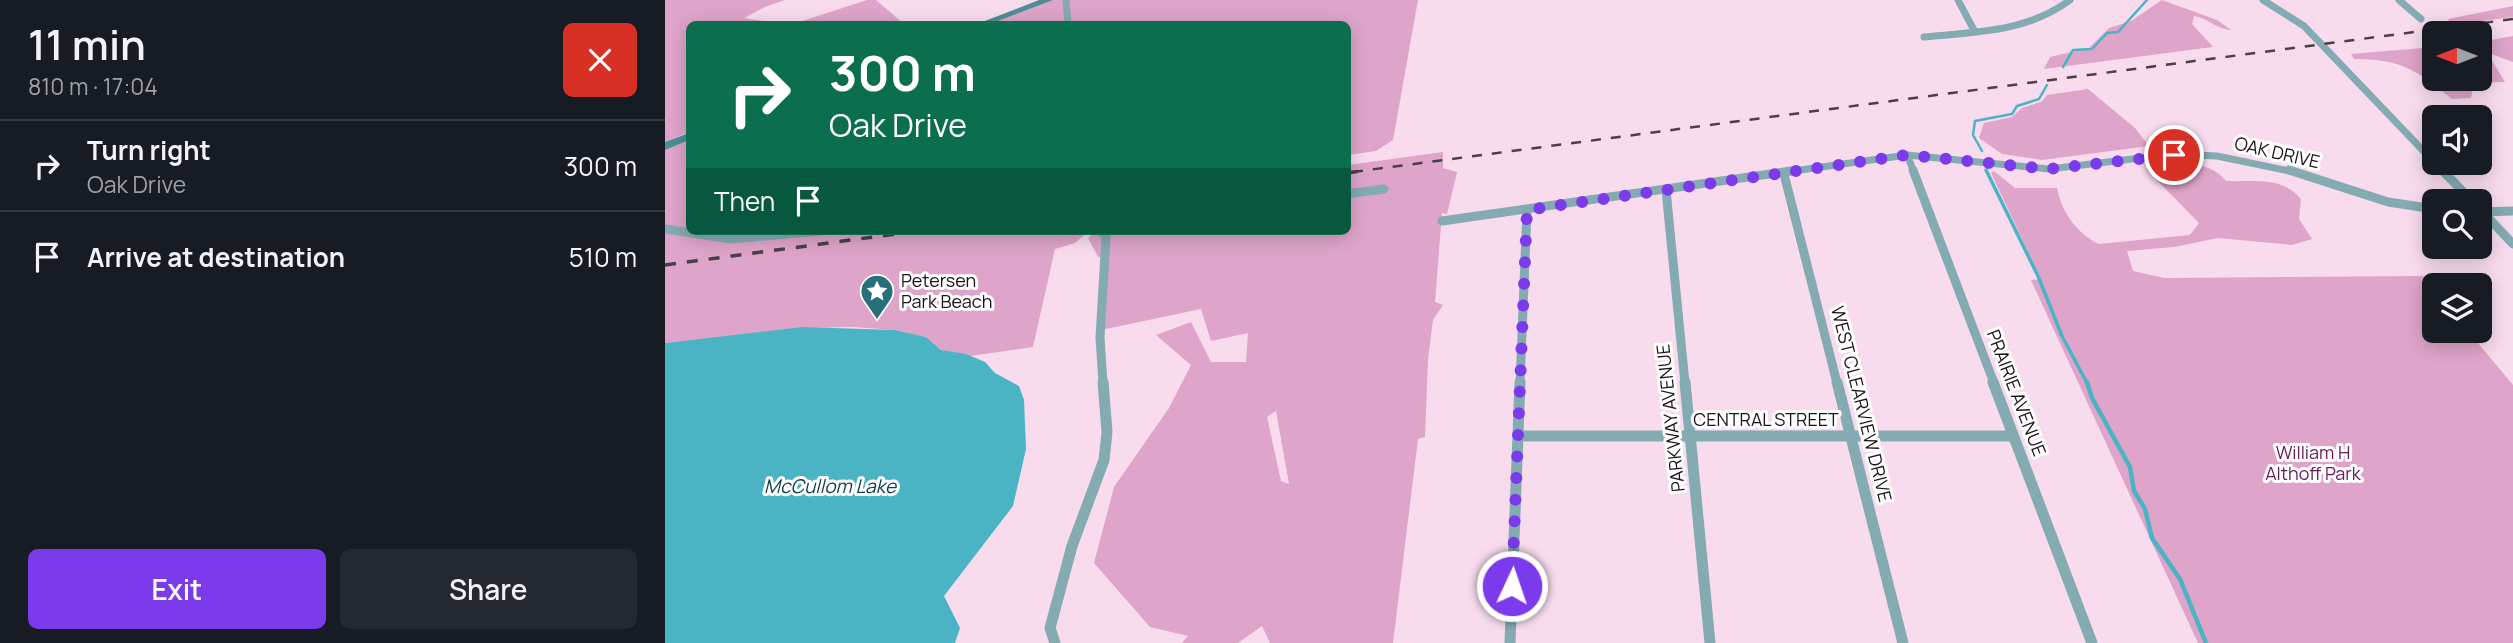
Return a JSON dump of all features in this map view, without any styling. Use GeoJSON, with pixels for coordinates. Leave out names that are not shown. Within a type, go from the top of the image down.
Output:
{"type":"FeatureCollection","features":[{"type":"Feature","properties":{"kind":"street"},"geometry":{"type":"LineString","coordinates":[[990,21],[1048,0]]}},
{"type":"Feature","properties":{"kind":"street"},"geometry":{"type":"LineString","coordinates":[[1066,0],[1068,21]]}},
{"type":"Feature","properties":{"kind":"street"},"geometry":{"type":"LineString","coordinates":[[1958,0],[1975,32]]}},
{"type":"Feature","properties":{"kind":"street"},"geometry":{"type":"LineString","coordinates":[[1924,37],[1975,32],[2042,19],[2070,0]]}},
{"type":"Feature","properties":{"kind":"street"},"geometry":{"type":"LineString","coordinates":[[2263,0],[2304,26],[2422,149]]}},
{"type":"Feature","properties":{"kind":"street"},"geometry":{"type":"LineString","coordinates":[[2399,0],[2421,19]]}},
{"type":"Feature","properties":{"kind":"street"},"geometry":{"type":"LineString","coordinates":[[665,146],[686,137]]}},
{"type":"Feature","properties":{"kind":"street","name":"OAK DRIVE"},"geometry":{"type":"LineString","coordinates":[[1442,221],[1907,155],[2049,169],[2174,155],[2217,156],[2276,166],[2389,202],[2422,207]]}},
{"type":"Feature","properties":{"kind":"street","name":"PRAIRIE AVENUE"},"geometry":{"type":"LineString","coordinates":[[1907,155],[2092,643]]}},
{"type":"Feature","properties":{"kind":"street","name":"WEST CLEARVIEW DRIVE"},"geometry":{"type":"LineString","coordinates":[[1784,174],[1903,643]]}},
{"type":"Feature","properties":{"kind":"street"},"geometry":{"type":"LineString","coordinates":[[2447,175],[2461,189]]}},
{"type":"Feature","properties":{"kind":"street"},"geometry":{"type":"LineString","coordinates":[[1351,193],[1384,189]]}},
{"type":"Feature","properties":{"kind":"street","name":"PARKWAY AVENUE"},"geometry":{"type":"LineString","coordinates":[[1665,190],[1710,643]]}},
{"type":"Feature","properties":{"kind":"street"},"geometry":{"type":"LineString","coordinates":[[1510,643],[1527,210]]}},
{"type":"Feature","properties":{"kind":"street"},"geometry":{"type":"LineString","coordinates":[[2492,211],[2513,211]]}},
{"type":"Feature","properties":{"kind":"street"},"geometry":{"type":"LineString","coordinates":[[2492,222],[2513,244]]}},
{"type":"Feature","properties":{"kind":"street"},"geometry":{"type":"LineString","coordinates":[[665,229],[686,232]]}},
{"type":"Feature","properties":{"kind":"street"},"geometry":{"type":"LineString","coordinates":[[705,235],[731,239],[776,235]]}},
{"type":"Feature","properties":{"kind":"street"},"geometry":{"type":"LineString","coordinates":[[1055,643],[1050,628],[1072,546],[1097,484],[1107,432],[1100,338],[1104,235]]}},
{"type":"Feature","properties":{"kind":"street","name":"CENTRAL STREET"},"geometry":{"type":"LineString","coordinates":[[1520,436],[2013,436]]}},
{"type":"Feature","properties":{"kind":"green space"},"geometry":{"type":"Polygon","coordinates":[[[665,0],[785,0],[744,18],[764,21],[686,21],[686,133],[665,142],[665,0]]]}},
{"type":"Feature","properties":{"kind":"green space"},"geometry":{"type":"Polygon","coordinates":[[[867,0],[876,0],[900,21],[802,21],[867,0]]]}},
{"type":"Feature","properties":{"kind":"green space"},"geometry":{"type":"Polygon","coordinates":[[[1048,0],[1418,0],[1393,140],[1376,151],[1351,155],[1351,21],[990,21],[1048,0]]]}},
{"type":"Feature","properties":{"kind":"green space"},"geometry":{"type":"Polygon","coordinates":[[[2162,0],[2217,20],[2231,30],[2194,16],[2192,24],[2213,47],[2044,69],[2050,57],[2089,48],[2109,28],[2131,21],[2162,0]]]}},
{"type":"Feature","properties":{"kind":"green space"},"geometry":{"type":"Polygon","coordinates":[[[2513,6],[2513,17],[2482,21],[2448,19],[2513,6]]]}},
{"type":"Feature","properties":{"kind":"green space"},"geometry":{"type":"Polygon","coordinates":[[[2513,36],[2513,62],[2492,54],[2492,40],[2513,36]]]}},
{"type":"Feature","properties":{"kind":"green space"},"geometry":{"type":"Polygon","coordinates":[[[2422,48],[2422,77],[2397,64],[2354,59],[2351,54],[2422,48]]]}},
{"type":"Feature","properties":{"kind":"green space"},"geometry":{"type":"Polygon","coordinates":[[[2492,61],[2505,82],[2492,82],[2492,61]]]}},
{"type":"Feature","properties":{"kind":"green space"},"geometry":{"type":"Polygon","coordinates":[[[2088,89],[2135,128],[2149,146],[2042,160],[2002,154],[1979,138],[1984,123],[2012,117],[2022,108],[2041,102],[2047,95],[2088,89]]]}},
{"type":"Feature","properties":{"kind":"green space"},"geometry":{"type":"Polygon","coordinates":[[[2441,91],[2472,91],[2471,98],[2452,99],[2441,91]]]}},
{"type":"Feature","properties":{"kind":"green space"},"geometry":{"type":"Polygon","coordinates":[[[686,137],[686,235],[1084,235],[1075,243],[1055,249],[1033,347],[970,356],[941,350],[926,337],[895,330],[852,327],[803,328],[665,343],[665,146],[686,137]]]}},
{"type":"Feature","properties":{"kind":"green space"},"geometry":{"type":"Polygon","coordinates":[[[1443,152],[1443,168],[1457,172],[1447,214],[1442,213],[1435,302],[1443,305],[1433,320],[1428,359],[1425,437],[1418,439],[1393,643],[1270,643],[1262,626],[1238,643],[1182,643],[1188,636],[1150,627],[1094,563],[1114,487],[1169,408],[1191,365],[1156,335],[1191,322],[1211,362],[1246,362],[1248,333],[1211,341],[1201,309],[1101,330],[1105,257],[1098,257],[1088,238],[1091,235],[1351,235],[1351,165],[1443,152]],[[1276,411],[1267,417],[1281,481],[1289,484],[1276,411]]]}},
{"type":"Feature","properties":{"kind":"green space","name":"William H Althoff Park"},"geometry":{"type":"Polygon","coordinates":[[[2181,164],[2200,166],[2211,169],[2226,181],[2276,183],[2301,199],[2299,219],[2312,239],[2292,245],[2218,238],[2174,247],[2127,251],[2133,271],[2164,278],[2422,276],[2422,343],[2478,343],[2513,385],[2513,643],[2198,643],[2031,280],[2041,279],[1991,173],[1994,171],[2015,188],[2057,188],[2071,221],[2099,244],[2190,235],[2199,223],[2146,169],[2181,164]]]}},
{"type":"Feature","properties":{"kind":"water","name":"McCullom Lake"},"geometry":{"type":"Polygon","coordinates":[[[803,327],[895,330],[926,337],[941,350],[966,354],[985,362],[995,373],[1019,386],[1024,400],[1026,449],[1013,506],[944,596],[960,628],[955,643],[665,643],[665,343],[803,327]]]}},
{"type":"Feature","properties":{"kind":"waterway"},"geometry":{"type":"LineString","coordinates":[[2063,67],[2073,50],[2092,49],[2107,33],[2118,32],[2147,0]]}},
{"type":"Feature","properties":{"kind":"waterway"},"geometry":{"type":"LineString","coordinates":[[1982,151],[1973,135],[1975,121],[2012,114],[2017,106],[2039,99],[2047,85]]}},
{"type":"Feature","properties":{"kind":"waterway"},"geometry":{"type":"LineString","coordinates":[[1986,170],[2038,276],[2062,336],[2087,383]]}},
{"type":"Feature","properties":{"kind":"waterway"},"geometry":{"type":"LineString","coordinates":[[2087,382],[2092,398],[2130,467],[2134,491],[2145,509],[2152,538],[2180,579],[2206,643]]}},
{"type":"Feature","properties":{"kind":"railway"},"geometry":{"type":"LineString","coordinates":[[1359,171],[2513,19]]}},
{"type":"Feature","properties":{"kind":"railway"},"geometry":{"type":"LineString","coordinates":[[1359,171],[1367,170]]}},
{"type":"Feature","properties":{"kind":"railway"},"geometry":{"type":"LineString","coordinates":[[1351,172],[1359,171]]}},
{"type":"Feature","properties":{"kind":"railway"},"geometry":{"type":"LineString","coordinates":[[1353,172],[1359,171]]}},
{"type":"Feature","properties":{"kind":"railway"},"geometry":{"type":"LineString","coordinates":[[665,265],[888,235]]}},
{"type":"Feature","properties":{"kind":"place","name":"Petersen Park Beach"},"geometry":{"type":"Point","coordinates":[877,321]}},
{"type":"Feature","properties":{"kind":"route"},"geometry":{"type":"LineString","coordinates":[[1512,586],[1527,210],[1907,155],[2049,169],[2174,155]]}}]}
